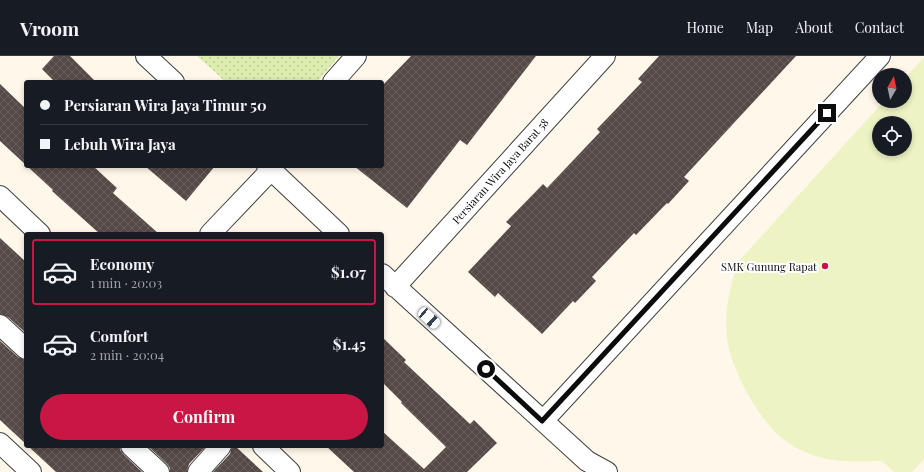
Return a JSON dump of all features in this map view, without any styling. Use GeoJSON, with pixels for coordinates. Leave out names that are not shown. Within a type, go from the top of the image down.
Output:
{"type":"FeatureCollection","features":[{"type":"Feature","properties":{"kind":"street"},"geometry":{"type":"LineString","coordinates":[[146,56],[172,80]]}},
{"type":"Feature","properties":{"kind":"street"},"geometry":{"type":"LineString","coordinates":[[335,80],[356,56]]}},
{"type":"Feature","properties":{"kind":"street","name":"Persiaran Wira Jaya Barat 58"},"geometry":{"type":"LineString","coordinates":[[389,281],[605,56]]}},
{"type":"Feature","properties":{"kind":"street"},"geometry":{"type":"LineString","coordinates":[[542,421],[880,56]]}},
{"type":"Feature","properties":{"kind":"street"},"geometry":{"type":"LineString","coordinates":[[212,232],[269,168],[337,232]]}},
{"type":"Feature","properties":{"kind":"street"},"geometry":{"type":"LineString","coordinates":[[0,196],[38,232]]}},
{"type":"Feature","properties":{"kind":"street"},"geometry":{"type":"LineString","coordinates":[[389,281],[587,461],[607,472]]}},
{"type":"Feature","properties":{"kind":"street"},"geometry":{"type":"LineString","coordinates":[[0,325],[24,347]]}},
{"type":"Feature","properties":{"kind":"street"},"geometry":{"type":"LineString","coordinates":[[0,442],[31,472]]}},
{"type":"Feature","properties":{"kind":"street"},"geometry":{"type":"LineString","coordinates":[[133,448],[158,472]]}},
{"type":"Feature","properties":{"kind":"street"},"geometry":{"type":"LineString","coordinates":[[198,472],[219,448]]}},
{"type":"Feature","properties":{"kind":"street"},"geometry":{"type":"LineString","coordinates":[[265,448],[290,472]]}},
{"type":"Feature","properties":{"kind":"green space"},"geometry":{"type":"Polygon","coordinates":[[[197,56],[339,56],[319,80],[224,80],[197,56]]]}},
{"type":"Feature","properties":{"kind":"green space","name":"SMK Gunung Rapat"},"geometry":{"type":"Polygon","coordinates":[[[924,57],[924,459],[912,472],[894,472],[882,461],[842,461],[813,455],[790,444],[780,437],[768,424],[752,401],[738,375],[729,349],[726,327],[727,308],[732,281],[738,262],[878,108],[912,108],[912,70],[924,57]]]}},
{"type":"Feature","properties":{"kind":"building"},"geometry":{"type":"Polygon","coordinates":[[[54,56],[70,56],[94,80],[53,80],[42,69],[54,56]]]}},
{"type":"Feature","properties":{"kind":"building"},"geometry":{"type":"Polygon","coordinates":[[[411,56],[536,56],[467,145],[460,140],[407,208],[357,168],[384,168],[384,84],[411,56]]]}},
{"type":"Feature","properties":{"kind":"building"},"geometry":{"type":"Polygon","coordinates":[[[659,56],[796,56],[684,177],[689,181],[668,204],[667,203],[636,235],[634,233],[592,277],[596,281],[575,303],[573,301],[542,334],[498,293],[495,297],[468,272],[511,226],[506,222],[543,184],[547,188],[600,132],[597,129],[642,82],[638,79],[659,56]]]}},
{"type":"Feature","properties":{"kind":"building"},"geometry":{"type":"Polygon","coordinates":[[[0,84],[24,107],[24,163],[0,141],[0,84]]]}},
{"type":"Feature","properties":{"kind":"building"},"geometry":{"type":"Polygon","coordinates":[[[29,168],[95,168],[117,188],[113,193],[157,232],[98,232],[52,191],[53,190],[29,168]]]}},
{"type":"Feature","properties":{"kind":"building"},"geometry":{"type":"Polygon","coordinates":[[[147,168],[213,168],[186,201],[147,168]]]}},
{"type":"Feature","properties":{"kind":"building"},"geometry":{"type":"Polygon","coordinates":[[[0,238],[24,260],[24,331],[8,317],[0,314],[0,238]]]}},
{"type":"Feature","properties":{"kind":"building"},"geometry":{"type":"Polygon","coordinates":[[[384,339],[406,360],[404,362],[470,424],[474,420],[497,443],[467,472],[354,472],[328,448],[384,448],[384,433],[424,469],[446,447],[401,403],[402,402],[384,384],[384,339]]]}},
{"type":"Feature","properties":{"kind":"building"},"geometry":{"type":"Polygon","coordinates":[[[0,341],[18,357],[24,359],[24,442],[0,420],[0,341]]]}},
{"type":"Feature","properties":{"kind":"building"},"geometry":{"type":"Polygon","coordinates":[[[30,448],[120,448],[123,454],[142,472],[56,472],[30,448]]]}},
{"type":"Feature","properties":{"kind":"building"},"geometry":{"type":"Polygon","coordinates":[[[150,448],[204,448],[189,464],[187,472],[170,472],[170,468],[150,448]]]}},
{"type":"Feature","properties":{"kind":"building"},"geometry":{"type":"Polygon","coordinates":[[[232,448],[237,448],[263,472],[213,472],[230,454],[232,448]]]}},
{"type":"Feature","properties":{"kind":"place","name":"SMK Gunung Rapat"},"geometry":{"type":"Point","coordinates":[825,266]}},
{"type":"Feature","properties":{"kind":"route"},"geometry":{"type":"LineString","coordinates":[[486,369],[542,421],[827,113]]}}]}
